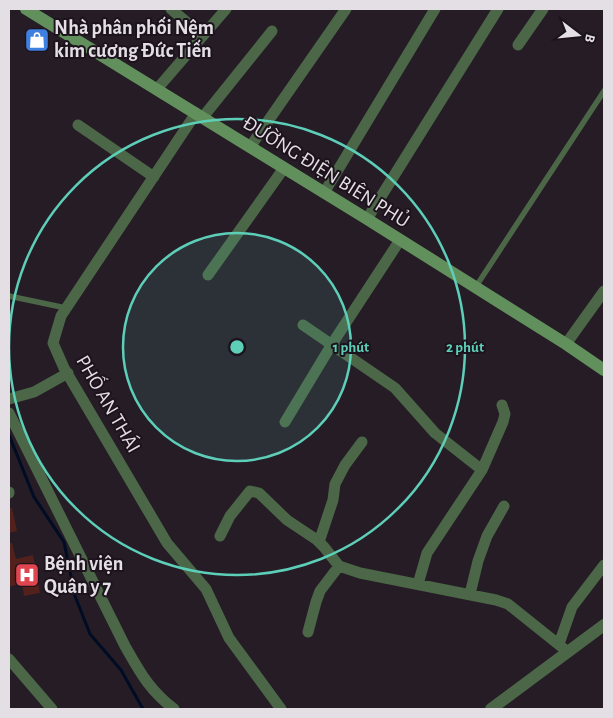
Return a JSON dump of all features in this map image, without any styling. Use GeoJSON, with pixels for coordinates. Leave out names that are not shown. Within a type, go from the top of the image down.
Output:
{"type":"FeatureCollection","features":[{"type":"Feature","properties":{"kind":"main road","name":"ĐƯỜNG ĐIỆN BIÊN PHỦ"},"geometry":{"type":"LineString","coordinates":[[26,9],[324,192],[566,344],[604,370]]}},
{"type":"Feature","properties":{"kind":"street"},"geometry":{"type":"LineString","coordinates":[[172,9],[203,36]]}},
{"type":"Feature","properties":{"kind":"street"},"geometry":{"type":"LineString","coordinates":[[158,89],[226,9]]}},
{"type":"Feature","properties":{"kind":"street"},"geometry":{"type":"LineString","coordinates":[[250,146],[346,9]]}},
{"type":"Feature","properties":{"kind":"street"},"geometry":{"type":"LineString","coordinates":[[324,192],[435,9]]}},
{"type":"Feature","properties":{"kind":"street"},"geometry":{"type":"LineString","coordinates":[[367,219],[498,9]]}},
{"type":"Feature","properties":{"kind":"street"},"geometry":{"type":"LineString","coordinates":[[518,45],[543,9]]}},
{"type":"Feature","properties":{"kind":"street","name":"PHỐ AN THÁI"},"geometry":{"type":"LineString","coordinates":[[272,31],[200,115],[154,178],[61,316],[54,344],[68,374],[168,544],[206,589],[230,638],[281,709]]}},
{"type":"Feature","properties":{"kind":"street"},"geometry":{"type":"LineString","coordinates":[[78,125],[154,178]]}},
{"type":"Feature","properties":{"kind":"street"},"geometry":{"type":"LineString","coordinates":[[208,275],[284,168]]}},
{"type":"Feature","properties":{"kind":"street"},"geometry":{"type":"LineString","coordinates":[[285,422],[332,344],[400,240]]}},
{"type":"Feature","properties":{"kind":"street"},"geometry":{"type":"LineString","coordinates":[[566,344],[604,291]]}},
{"type":"Feature","properties":{"kind":"street"},"geometry":{"type":"LineString","coordinates":[[303,325],[395,388],[436,433],[482,470]]}},
{"type":"Feature","properties":{"kind":"street"},"geometry":{"type":"LineString","coordinates":[[9,399],[34,392],[68,374]]}},
{"type":"Feature","properties":{"kind":"street"},"geometry":{"type":"LineString","coordinates":[[418,584],[427,553],[482,470],[503,422],[505,414],[502,405]]}},
{"type":"Feature","properties":{"kind":"street"},"geometry":{"type":"LineString","coordinates":[[9,413],[92,582],[144,680],[160,698],[174,709]]}},
{"type":"Feature","properties":{"kind":"street"},"geometry":{"type":"LineString","coordinates":[[319,542],[334,500],[335,484],[345,465],[362,442]]}},
{"type":"Feature","properties":{"kind":"street"},"geometry":{"type":"LineString","coordinates":[[220,536],[230,516],[250,491],[259,493],[287,520],[319,542],[339,566],[360,573],[470,594],[508,604],[563,648]]}},
{"type":"Feature","properties":{"kind":"street"},"geometry":{"type":"LineString","coordinates":[[470,594],[478,561],[487,536],[504,506]]}},
{"type":"Feature","properties":{"kind":"street"},"geometry":{"type":"LineString","coordinates":[[563,648],[572,607],[604,565]]}},
{"type":"Feature","properties":{"kind":"street"},"geometry":{"type":"LineString","coordinates":[[308,632],[320,591],[339,566]]}},
{"type":"Feature","properties":{"kind":"street"},"geometry":{"type":"LineString","coordinates":[[491,709],[563,648],[604,625]]}},
{"type":"Feature","properties":{"kind":"street"},"geometry":{"type":"LineString","coordinates":[[9,659],[52,709]]}},
{"type":"Feature","properties":{"kind":"lane"},"geometry":{"type":"LineString","coordinates":[[475,288],[604,91]]}},
{"type":"Feature","properties":{"kind":"lane"},"geometry":{"type":"LineString","coordinates":[[9,296],[66,308]]}},
{"type":"Feature","properties":{"kind":"building","name":"Nhà phân phối Nệm kim cương Đức Tiến"},"geometry":{"type":"Polygon","coordinates":[[[37,30],[46,35],[38,50],[29,45],[37,30]]]}},
{"type":"Feature","properties":{"kind":"building"},"geometry":{"type":"Polygon","coordinates":[[[9,508],[12,508],[17,531],[9,533],[9,508]]]}},
{"type":"Feature","properties":{"kind":"building"},"geometry":{"type":"Polygon","coordinates":[[[9,543],[12,543],[16,559],[33,555],[40,593],[24,596],[22,583],[9,587],[9,543]]]}},
{"type":"Feature","properties":{"kind":"waterway"},"geometry":{"type":"LineString","coordinates":[[9,435],[34,497],[64,542],[75,596],[90,634],[121,670],[143,709]]}},
{"type":"Feature","properties":{"kind":"place","name":"Nhà phân phối Nệm kim cương Đức Tiến"},"geometry":{"type":"Point","coordinates":[37,40]}},
{"type":"Feature","properties":{"kind":"place","name":"Bệnh viện Quân y 7"},"geometry":{"type":"Point","coordinates":[27,575]}}]}
